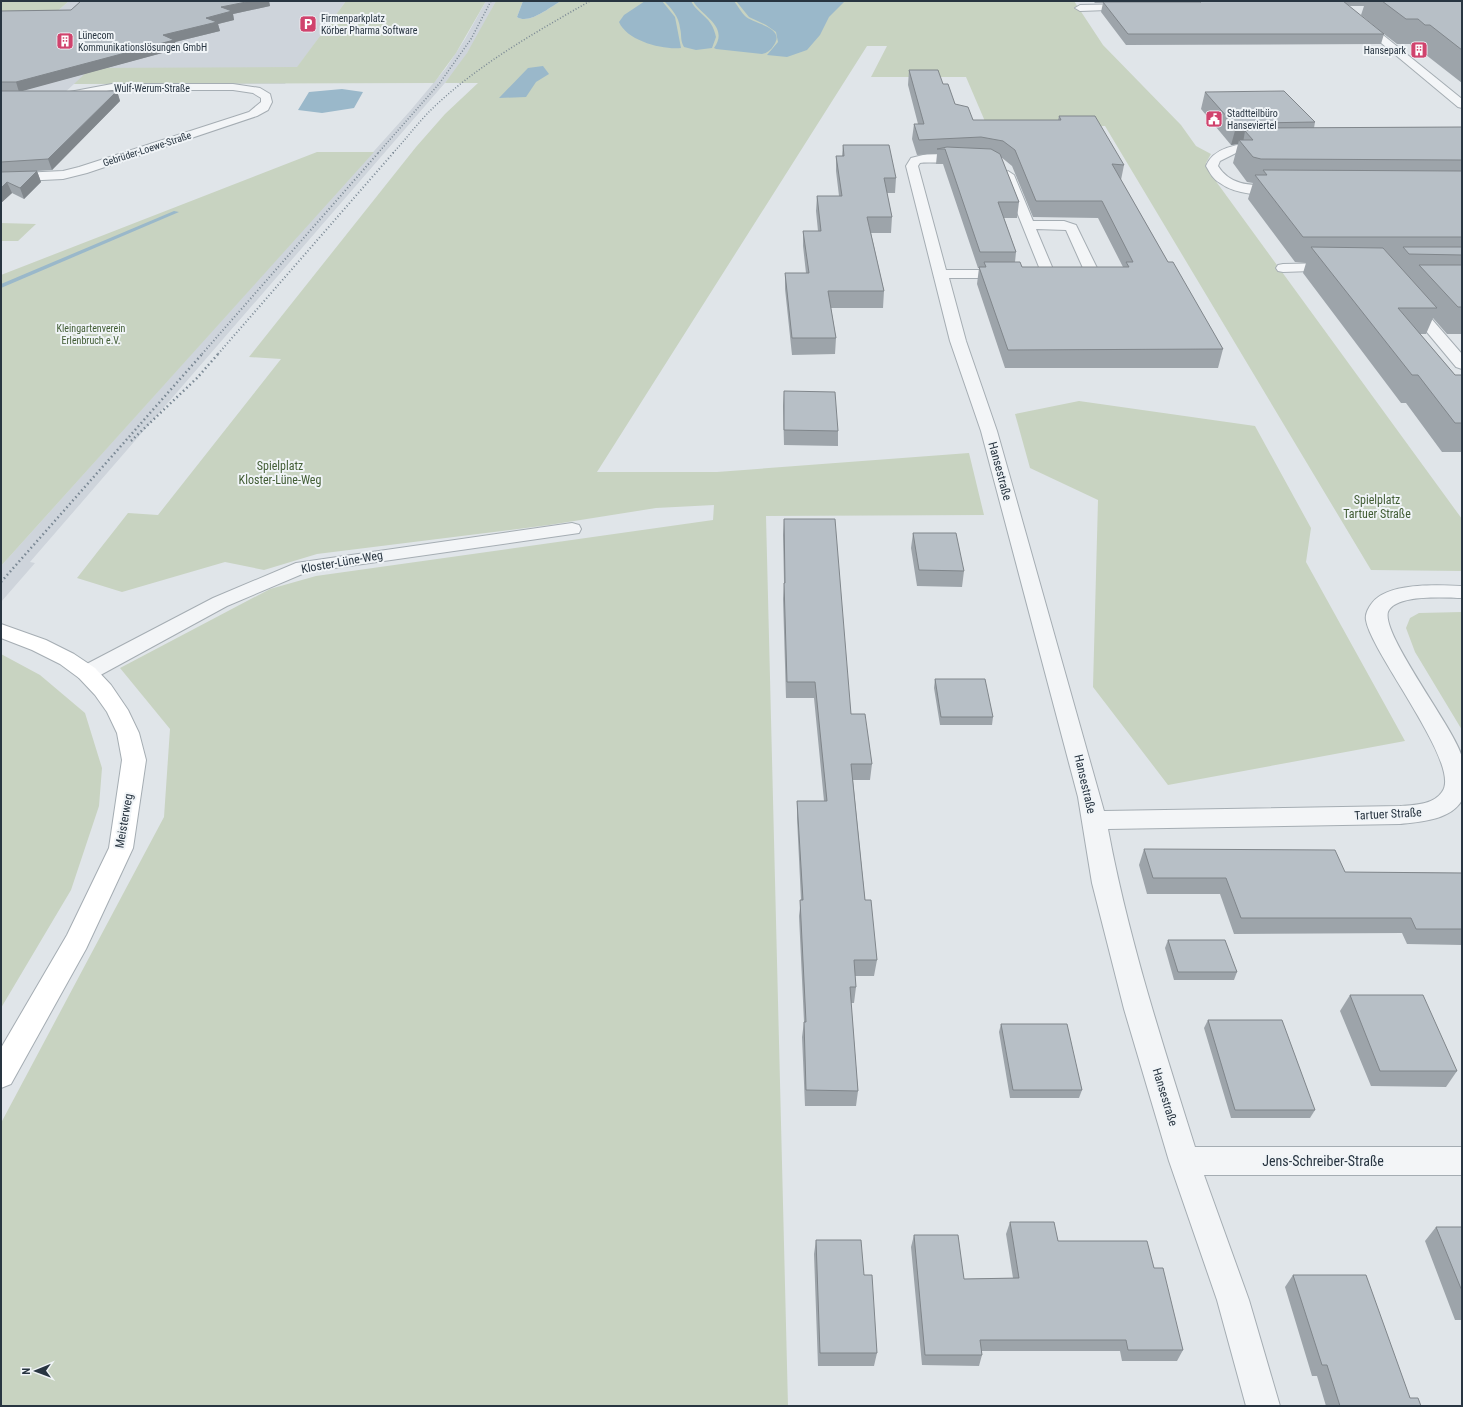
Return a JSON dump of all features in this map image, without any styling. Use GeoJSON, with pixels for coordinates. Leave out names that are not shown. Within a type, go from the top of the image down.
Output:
{"type":"FeatureCollection","features":[{"type":"Feature","properties":{"kind":"street"},"geometry":{"type":"LineString","coordinates":[[1170,1],[1198,6]]}},
{"type":"Feature","properties":{"kind":"street"},"geometry":{"type":"LineString","coordinates":[[1159,7],[1210,6]]}},
{"type":"Feature","properties":{"kind":"street"},"geometry":{"type":"LineString","coordinates":[[1080,8],[1144,7]]}},
{"type":"Feature","properties":{"kind":"street"},"geometry":{"type":"LineString","coordinates":[[1359,14],[1462,105]]}},
{"type":"Feature","properties":{"kind":"street","name":"Wulf-Werum-Straße"},"geometry":{"type":"LineString","coordinates":[[56,96],[72,95],[112,88],[233,87],[256,90]]}},
{"type":"Feature","properties":{"kind":"street","name":"Gebrüder-Loewe-Straße"},"geometry":{"type":"LineString","coordinates":[[1,178],[63,175],[253,114],[266,105],[268,100],[266,96],[256,90]]}},
{"type":"Feature","properties":{"kind":"street"},"geometry":{"type":"LineString","coordinates":[[1275,145],[1235,149],[1215,159],[1212,166],[1216,174],[1225,182],[1242,188],[1292,190]]}},
{"type":"Feature","properties":{"kind":"street","name":"Hansestraße"},"geometry":{"type":"LineString","coordinates":[[980,159],[927,158],[915,161],[912,166],[958,341],[989,431],[1090,797],[1105,883],[1136,1001],[1184,1161],[1233,1300],[1263,1406]]}},
{"type":"Feature","properties":{"kind":"street"},"geometry":{"type":"LineString","coordinates":[[1005,166],[1048,274]]}},
{"type":"Feature","properties":{"kind":"street"},"geometry":{"type":"LineString","coordinates":[[940,274],[1085,274],[1090,268],[1071,228],[1064,225],[1028,225]]}},
{"type":"Feature","properties":{"kind":"street"},"geometry":{"type":"LineString","coordinates":[[1283,268],[1351,268]]}},
{"type":"Feature","properties":{"kind":"street"},"geometry":{"type":"LineString","coordinates":[[1400,292],[1462,364]]}},
{"type":"Feature","properties":{"kind":"street","name":"Kloster-Lüne-Weg"},"geometry":{"type":"LineString","coordinates":[[87,673],[197,613],[268,579],[303,567],[572,529]]}},
{"type":"Feature","properties":{"kind":"street","name":"Tartuer Straße"},"geometry":{"type":"LineString","coordinates":[[1093,820],[1400,815],[1419,814],[1441,806],[1452,796],[1456,788],[1457,781],[1455,768],[1447,749],[1384,639],[1377,625],[1376,616],[1383,604],[1398,596],[1422,592],[1462,592]]}},
{"type":"Feature","properties":{"kind":"street","name":"Meisterweg"},"geometry":{"type":"LineString","coordinates":[[1,632],[39,644],[67,658],[87,673],[103,690],[117,710],[128,733],[134,760],[121,848],[77,940],[1,1075]]}},
{"type":"Feature","properties":{"kind":"street","name":"Jens-Schreiber-Straße"},"geometry":{"type":"LineString","coordinates":[[1184,1161],[1462,1161]]}},
{"type":"Feature","properties":{"kind":"shaded area"},"geometry":{"type":"Polygon","coordinates":[[[69,1],[346,1],[285,84],[74,84],[63,94],[1,94],[1,15],[53,15],[69,1]]]}},
{"type":"Feature","properties":{"kind":"shaded area"},"geometry":{"type":"Polygon","coordinates":[[[486,1],[496,1],[476,39],[457,69],[30,562],[35,563],[1,602],[1,566],[410,111],[446,68],[465,39],[486,1]]]}},
{"type":"Feature","properties":{"kind":"green space"},"geometry":{"type":"Polygon","coordinates":[[[1,1],[69,1],[53,15],[1,15],[1,1]]]}},
{"type":"Feature","properties":{"kind":"green space"},"geometry":{"type":"Polygon","coordinates":[[[346,1],[486,1],[456,53],[434,83],[74,84],[91,68],[297,67],[346,1]]]}},
{"type":"Feature","properties":{"kind":"green space"},"geometry":{"type":"Polygon","coordinates":[[[496,1],[523,1],[517,17],[527,19],[545,11],[561,1],[1074,1],[1103,45],[1181,125],[1196,146],[1211,154],[1206,163],[1207,168],[1215,180],[1462,519],[1462,571],[1371,570],[1105,126],[987,126],[966,77],[871,77],[887,46],[867,46],[597,472],[717,472],[969,453],[984,515],[766,516],[788,1406],[1,1406],[1,1123],[164,817],[170,729],[120,668],[270,589],[316,576],[713,520],[714,505],[656,508],[549,525],[317,554],[264,570],[225,562],[122,592],[77,578],[128,513],[158,515],[281,359],[249,357],[416,147],[445,114],[478,83],[445,83],[467,53],[496,1]]]}},
{"type":"Feature","properties":{"kind":"green space","name":"Kleingartenverein Erlenbruch e.V."},"geometry":{"type":"Polygon","coordinates":[[[317,152],[374,152],[1,566],[1,275],[317,152]]]}},
{"type":"Feature","properties":{"kind":"green space"},"geometry":{"type":"Polygon","coordinates":[[[1,223],[36,224],[18,241],[1,241],[1,223]]]}},
{"type":"Feature","properties":{"kind":"green space"},"geometry":{"type":"Polygon","coordinates":[[[1079,401],[1255,426],[1311,528],[1306,562],[1405,741],[1168,785],[1093,687],[1098,500],[1030,468],[1015,414],[1079,401]]]}},
{"type":"Feature","properties":{"kind":"green space"},"geometry":{"type":"Polygon","coordinates":[[[1462,612],[1462,730],[1415,652],[1406,628],[1410,618],[1419,613],[1462,612]]]}},
{"type":"Feature","properties":{"kind":"green space"},"geometry":{"type":"Polygon","coordinates":[[[1,654],[40,675],[85,713],[102,768],[99,806],[71,890],[1,1008],[1,654]]]}},
{"type":"Feature","properties":{"kind":"water"},"geometry":{"type":"Polygon","coordinates":[[[523,1],[561,1],[533,17],[522,19],[517,17],[523,1]]]}},
{"type":"Feature","properties":{"kind":"water"},"geometry":{"type":"Polygon","coordinates":[[[645,1],[662,1],[675,17],[681,48],[656,46],[646,43],[637,39],[623,29],[619,22],[624,15],[645,1]]]}},
{"type":"Feature","properties":{"kind":"water"},"geometry":{"type":"Polygon","coordinates":[[[664,1],[691,1],[697,10],[708,20],[714,30],[716,37],[712,48],[696,50],[684,47],[677,17],[664,1]]]}},
{"type":"Feature","properties":{"kind":"water"},"geometry":{"type":"Polygon","coordinates":[[[693,1],[734,1],[745,16],[772,30],[776,34],[777,39],[769,51],[762,54],[716,49],[714,48],[718,40],[718,33],[716,27],[693,1]]]}},
{"type":"Feature","properties":{"kind":"water"},"geometry":{"type":"Polygon","coordinates":[[[736,1],[845,1],[829,17],[820,35],[807,50],[787,57],[767,55],[778,42],[776,32],[766,25],[749,17],[736,1]]]}},
{"type":"Feature","properties":{"kind":"water"},"geometry":{"type":"Polygon","coordinates":[[[543,66],[549,74],[536,82],[526,97],[499,98],[528,68],[543,66]]]}},
{"type":"Feature","properties":{"kind":"water"},"geometry":{"type":"Polygon","coordinates":[[[342,89],[363,92],[354,108],[322,113],[298,110],[309,92],[342,89]]]}},
{"type":"Feature","properties":{"kind":"building"},"geometry":{"type":"Polygon","coordinates":[[[81,1],[251,1],[221,7],[232,11],[206,18],[217,22],[163,35],[174,40],[16,82],[1,82],[1,11],[71,10],[81,1]]]}},
{"type":"Feature","properties":{"kind":"building"},"geometry":{"type":"Polygon","coordinates":[[[1199,1],[1343,1],[1384,34],[1128,34],[1103,2],[1201,2],[1199,1]]]}},
{"type":"Feature","properties":{"kind":"building"},"geometry":{"type":"Polygon","coordinates":[[[1382,1],[1462,1],[1462,50],[1430,25],[1425,25],[1418,19],[1406,19],[1382,1]]]}},
{"type":"Feature","properties":{"kind":"building"},"geometry":{"type":"Polygon","coordinates":[[[909,70],[938,70],[943,84],[948,84],[955,104],[968,107],[973,120],[1061,120],[1059,116],[1095,116],[1124,165],[1112,164],[1168,262],[1173,262],[1223,349],[1008,350],[979,267],[986,267],[984,262],[1020,262],[1022,267],[1129,267],[1126,262],[1133,262],[1102,201],[1036,201],[1015,150],[1003,141],[981,137],[919,140],[914,124],[924,124],[909,70]]]}},
{"type":"Feature","properties":{"kind":"building"},"geometry":{"type":"Polygon","coordinates":[[[1,91],[117,91],[48,159],[1,162],[1,91]]]}},
{"type":"Feature","properties":{"kind":"building"},"geometry":{"type":"Polygon","coordinates":[[[1284,91],[1315,122],[1258,123],[1236,127],[1205,92],[1284,91]]]}},
{"type":"Feature","properties":{"kind":"building"},"geometry":{"type":"Polygon","coordinates":[[[1462,127],[1462,160],[1261,159],[1253,157],[1239,140],[1253,140],[1245,131],[1259,128],[1462,127]]]}},
{"type":"Feature","properties":{"kind":"building"},"geometry":{"type":"Polygon","coordinates":[[[843,145],[889,145],[896,178],[884,178],[892,217],[867,217],[884,291],[828,291],[836,338],[792,338],[785,273],[809,273],[803,231],[821,231],[817,196],[842,196],[836,156],[844,156],[843,145]]]}},
{"type":"Feature","properties":{"kind":"building"},"geometry":{"type":"Polygon","coordinates":[[[947,147],[991,149],[1000,154],[1019,202],[998,202],[1016,252],[980,252],[945,149],[937,149],[947,147]]]}},
{"type":"Feature","properties":{"kind":"building"},"geometry":{"type":"Polygon","coordinates":[[[1263,170],[1462,171],[1462,237],[1303,237],[1255,175],[1267,175],[1263,170]]]}},
{"type":"Feature","properties":{"kind":"building"},"geometry":{"type":"Polygon","coordinates":[[[37,171],[20,188],[7,182],[1,188],[1,172],[37,171]]]}},
{"type":"Feature","properties":{"kind":"building"},"geometry":{"type":"Polygon","coordinates":[[[1311,247],[1383,248],[1437,308],[1398,308],[1455,375],[1462,375],[1462,423],[1455,423],[1418,375],[1412,375],[1311,247]]]}},
{"type":"Feature","properties":{"kind":"building"},"geometry":{"type":"Polygon","coordinates":[[[1403,247],[1462,247],[1462,255],[1409,254],[1403,247]]]}},
{"type":"Feature","properties":{"kind":"building"},"geometry":{"type":"Polygon","coordinates":[[[1419,265],[1462,265],[1462,307],[1458,307],[1419,265]]]}},
{"type":"Feature","properties":{"kind":"building"},"geometry":{"type":"Polygon","coordinates":[[[784,391],[835,392],[838,431],[784,430],[784,391]]]}},
{"type":"Feature","properties":{"kind":"building"},"geometry":{"type":"Polygon","coordinates":[[[784,519],[835,519],[851,714],[865,714],[872,764],[851,764],[865,900],[871,900],[877,960],[854,960],[856,987],[850,987],[858,1091],[806,1090],[804,1022],[806,1022],[800,900],[803,900],[797,801],[827,801],[815,682],[787,682],[784,519]]]}},
{"type":"Feature","properties":{"kind":"building"},"geometry":{"type":"Polygon","coordinates":[[[913,533],[956,533],[964,571],[919,570],[913,533]]]}},
{"type":"Feature","properties":{"kind":"building"},"geometry":{"type":"Polygon","coordinates":[[[935,679],[985,679],[993,717],[941,717],[935,679]]]}},
{"type":"Feature","properties":{"kind":"building"},"geometry":{"type":"Polygon","coordinates":[[[1144,849],[1335,850],[1345,872],[1462,873],[1462,929],[1416,929],[1411,918],[1241,918],[1226,878],[1153,878],[1144,849]]]}},
{"type":"Feature","properties":{"kind":"building"},"geometry":{"type":"Polygon","coordinates":[[[1168,940],[1225,940],[1237,972],[1178,972],[1168,940]]]}},
{"type":"Feature","properties":{"kind":"building"},"geometry":{"type":"Polygon","coordinates":[[[1350,995],[1423,995],[1457,1071],[1380,1071],[1350,995]]]}},
{"type":"Feature","properties":{"kind":"building"},"geometry":{"type":"Polygon","coordinates":[[[1208,1020],[1282,1020],[1315,1110],[1235,1110],[1208,1020]]]}},
{"type":"Feature","properties":{"kind":"building"},"geometry":{"type":"Polygon","coordinates":[[[1001,1024],[1067,1024],[1082,1090],[1013,1090],[1001,1024]]]}},
{"type":"Feature","properties":{"kind":"building"},"geometry":{"type":"Polygon","coordinates":[[[1010,1222],[1054,1222],[1058,1241],[1147,1241],[1154,1268],[1163,1268],[1183,1350],[1128,1350],[1126,1340],[980,1340],[982,1355],[925,1355],[914,1235],[958,1235],[964,1279],[1019,1278],[1010,1222]]]}},
{"type":"Feature","properties":{"kind":"building"},"geometry":{"type":"Polygon","coordinates":[[[1436,1227],[1462,1227],[1462,1291],[1436,1227]]]}},
{"type":"Feature","properties":{"kind":"building"},"geometry":{"type":"Polygon","coordinates":[[[816,1240],[861,1240],[864,1275],[872,1275],[877,1353],[820,1353],[816,1240]]]}},
{"type":"Feature","properties":{"kind":"building"},"geometry":{"type":"Polygon","coordinates":[[[1293,1275],[1366,1275],[1410,1398],[1418,1398],[1421,1406],[1340,1406],[1327,1365],[1322,1365],[1293,1275]]]}},
{"type":"Feature","properties":{"kind":"waterway"},"geometry":{"type":"LineString","coordinates":[[1,286],[176,212]]}},
{"type":"Feature","properties":{"kind":"railway"},"geometry":{"type":"LineString","coordinates":[[378,153],[439,84],[471,39],[491,1]]}},
{"type":"Feature","properties":{"kind":"railway"},"geometry":{"type":"LineString","coordinates":[[393,153],[429,112],[451,91],[509,50],[590,1]]}},
{"type":"Feature","properties":{"kind":"railway"},"geometry":{"type":"LineString","coordinates":[[202,354],[379,152]]}},
{"type":"Feature","properties":{"kind":"railway"},"geometry":{"type":"LineString","coordinates":[[218,354],[394,152]]}},
{"type":"Feature","properties":{"kind":"railway"},"geometry":{"type":"LineString","coordinates":[[1,582],[203,353]]}},
{"type":"Feature","properties":{"kind":"railway"},"geometry":{"type":"LineString","coordinates":[[131,441],[197,378],[219,353]]}},
{"type":"Feature","properties":{"kind":"place","name":"Firmenparkplatz Körber Pharma Software"},"geometry":{"type":"Point","coordinates":[308,24]}},
{"type":"Feature","properties":{"kind":"place","name":"Lünecom Kommunikationslösungen GmbH"},"geometry":{"type":"Point","coordinates":[65,41]}},
{"type":"Feature","properties":{"kind":"place","name":"Hansepark"},"geometry":{"type":"Point","coordinates":[1419,50]}},
{"type":"Feature","properties":{"kind":"place","name":"Stadtteilbüro Hanseviertel"},"geometry":{"type":"Point","coordinates":[1214,119]}},
{"type":"Feature","properties":{"kind":"park label","name":"Spielplatz Kloster-Lüne-Weg"},"geometry":{"type":"Point","coordinates":[280,473]}},
{"type":"Feature","properties":{"kind":"park label","name":"Spielplatz Tartuer Straße"},"geometry":{"type":"Point","coordinates":[1377,507]}}]}
